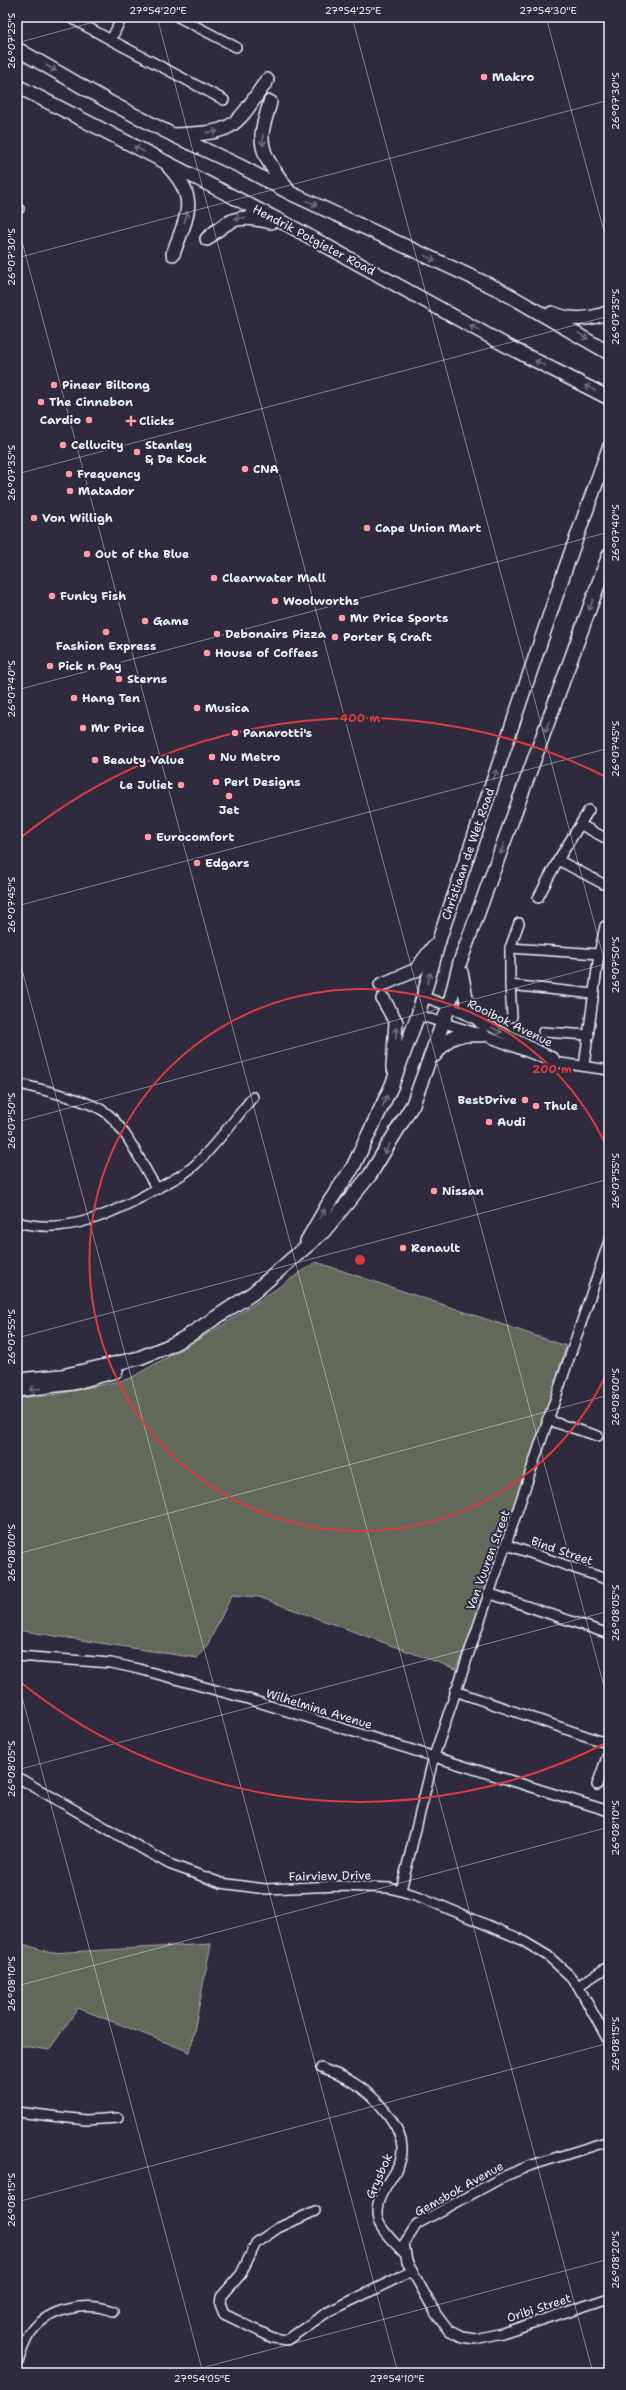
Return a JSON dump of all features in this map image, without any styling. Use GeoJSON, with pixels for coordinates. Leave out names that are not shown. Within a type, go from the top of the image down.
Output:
{"type":"FeatureCollection","features":[{"type":"Feature","properties":{"kind":"main road"},"geometry":{"type":"LineString","coordinates":[[17,49],[109,102],[173,135],[240,166],[290,193],[554,314],[571,318],[585,319],[609,312]]}},
{"type":"Feature","properties":{"kind":"main road"},"geometry":{"type":"LineString","coordinates":[[173,135],[221,132],[231,127],[238,121],[267,80]]}},
{"type":"Feature","properties":{"kind":"main road","name":"Hendrik Potgieter Road"},"geometry":{"type":"LineString","coordinates":[[17,86],[292,227],[509,347],[609,398]]}},
{"type":"Feature","properties":{"kind":"main road"},"geometry":{"type":"LineString","coordinates":[[270,102],[262,134],[262,143],[268,160],[290,193]]}},
{"type":"Feature","properties":{"kind":"main road"},"geometry":{"type":"LineString","coordinates":[[164,161],[182,183],[189,201],[188,212],[173,254]]}},
{"type":"Feature","properties":{"kind":"main road"},"geometry":{"type":"LineString","coordinates":[[207,240],[224,224],[242,217],[256,218],[292,227]]}},
{"type":"Feature","properties":{"kind":"main road"},"geometry":{"type":"LineString","coordinates":[[500,290],[609,353]]}},
{"type":"Feature","properties":{"kind":"main road","name":"Christiaan de Wet Road"},"geometry":{"type":"LineString","coordinates":[[303,1248],[353,1167],[392,1085],[418,1016],[440,937],[567,564],[609,448]]}},
{"type":"Feature","properties":{"kind":"main road","name":"Christiaan de Wet Road"},"geometry":{"type":"LineString","coordinates":[[17,1380],[62,1376],[138,1358],[176,1343],[217,1318],[253,1292],[333,1221],[370,1175],[413,1104],[429,1063],[449,1006],[460,962],[609,555]]}},
{"type":"Feature","properties":{"kind":"main road"},"geometry":{"type":"LineString","coordinates":[[381,985],[416,970],[440,937]]}},
{"type":"Feature","properties":{"kind":"main road"},"geometry":{"type":"LineString","coordinates":[[429,1063],[450,1038],[483,1029],[471,1013],[465,1001],[460,962]]}},
{"type":"Feature","properties":{"kind":"main road"},"geometry":{"type":"LineString","coordinates":[[383,999],[394,1016],[397,1030],[392,1085]]}},
{"type":"Feature","properties":{"kind":"main road","name":"Christiaan de Wet Road"},"geometry":{"type":"LineString","coordinates":[[17,1390],[39,1389],[96,1378],[125,1368],[138,1358]]}},
{"type":"Feature","properties":{"kind":"street"},"geometry":{"type":"LineString","coordinates":[[69,17],[224,100]]}},
{"type":"Feature","properties":{"kind":"street"},"geometry":{"type":"LineString","coordinates":[[112,40],[122,17]]}},
{"type":"Feature","properties":{"kind":"street"},"geometry":{"type":"LineString","coordinates":[[178,17],[236,47]]}},
{"type":"Feature","properties":{"kind":"street"},"geometry":{"type":"LineString","coordinates":[[538,898],[558,860],[589,810]]}},
{"type":"Feature","properties":{"kind":"street"},"geometry":{"type":"LineString","coordinates":[[581,824],[609,840]]}},
{"type":"Feature","properties":{"kind":"street"},"geometry":{"type":"LineString","coordinates":[[558,860],[609,887]]}},
{"type":"Feature","properties":{"kind":"street"},"geometry":{"type":"LineString","coordinates":[[512,1017],[510,948],[519,923]]}},
{"type":"Feature","properties":{"kind":"street"},"geometry":{"type":"LineString","coordinates":[[584,1066],[599,954],[605,926]]}},
{"type":"Feature","properties":{"kind":"street"},"geometry":{"type":"LineString","coordinates":[[510,948],[599,954]]}},
{"type":"Feature","properties":{"kind":"street"},"geometry":{"type":"LineString","coordinates":[[510,985],[594,994]]}},
{"type":"Feature","properties":{"kind":"street","name":"Rooibok Avenue"},"geometry":{"type":"LineString","coordinates":[[424,997],[449,1006],[483,1029],[539,1058],[609,1070]]}},
{"type":"Feature","properties":{"kind":"street","name":"Rooibok Avenue"},"geometry":{"type":"LineString","coordinates":[[418,1016],[483,1029]]}},
{"type":"Feature","properties":{"kind":"street"},"geometry":{"type":"LineString","coordinates":[[543,1032],[589,1035]]}},
{"type":"Feature","properties":{"kind":"street"},"geometry":{"type":"LineString","coordinates":[[17,1083],[96,1106],[108,1115],[122,1131],[157,1189]]}},
{"type":"Feature","properties":{"kind":"street"},"geometry":{"type":"LineString","coordinates":[[17,1222],[67,1226],[92,1220],[132,1204],[183,1175],[198,1163],[253,1097]]}},
{"type":"Feature","properties":{"kind":"street","name":"Van Vuuren Street"},"geometry":{"type":"LineString","coordinates":[[401,1890],[414,1845],[434,1756],[609,1241]]}},
{"type":"Feature","properties":{"kind":"street"},"geometry":{"type":"LineString","coordinates":[[547,1420],[598,1436]]}},
{"type":"Feature","properties":{"kind":"street","name":"Bind Street"},"geometry":{"type":"LineString","coordinates":[[507,1544],[609,1580]]}},
{"type":"Feature","properties":{"kind":"street"},"geometry":{"type":"LineString","coordinates":[[488,1594],[609,1634]]}},
{"type":"Feature","properties":{"kind":"street","name":"Wilhelmina Avenue"},"geometry":{"type":"LineString","coordinates":[[17,1656],[111,1663],[139,1669],[248,1699],[609,1811]]}},
{"type":"Feature","properties":{"kind":"street"},"geometry":{"type":"LineString","coordinates":[[455,1691],[609,1744]]}},
{"type":"Feature","properties":{"kind":"street"},"geometry":{"type":"LineString","coordinates":[[597,1785],[609,1751]]}},
{"type":"Feature","properties":{"kind":"street","name":"Fairview Drive"},"geometry":{"type":"LineString","coordinates":[[17,1777],[169,1864],[221,1882],[265,1889],[340,1886],[390,1888],[401,1890],[518,1938],[548,1956],[578,1986],[609,2042]]}},
{"type":"Feature","properties":{"kind":"street"},"geometry":{"type":"LineString","coordinates":[[578,1986],[609,1966]]}},
{"type":"Feature","properties":{"kind":"street","name":"Grysbok"},"geometry":{"type":"LineString","coordinates":[[321,2068],[349,2080],[362,2088],[382,2108],[396,2127],[403,2150],[400,2162],[378,2202],[377,2212],[383,2228],[404,2253]]}},
{"type":"Feature","properties":{"kind":"street"},"geometry":{"type":"LineString","coordinates":[[17,2112],[86,2120],[118,2118]]}},
{"type":"Feature","properties":{"kind":"street","name":"Gemsbok Avenue"},"geometry":{"type":"LineString","coordinates":[[404,2253],[404,2244],[408,2235],[417,2224],[438,2212],[529,2166],[609,2141]]}},
{"type":"Feature","properties":{"kind":"street"},"geometry":{"type":"LineString","coordinates":[[315,2211],[278,2228],[256,2243],[241,2274],[221,2297],[220,2304],[224,2314],[273,2338],[287,2340],[326,2313],[412,2271],[404,2253]]}},
{"type":"Feature","properties":{"kind":"street","name":"Oribi Street"},"geometry":{"type":"LineString","coordinates":[[412,2271],[448,2330],[454,2335],[475,2339],[502,2333],[609,2298]]}},
{"type":"Feature","properties":{"kind":"street"},"geometry":{"type":"LineString","coordinates":[[17,2365],[31,2332],[41,2321],[52,2315],[86,2306],[99,2306],[113,2311]]}},
{"type":"Feature","properties":{"kind":"green space"},"geometry":{"type":"Polygon","coordinates":[[[316,1262],[566,1346],[507,1545],[456,1669],[259,1597],[232,1595],[208,1644],[197,1658],[17,1630],[17,1398],[53,1395],[129,1379],[223,1325],[316,1262]]]}},
{"type":"Feature","properties":{"kind":"green space"},"geometry":{"type":"Polygon","coordinates":[[[17,1942],[51,1953],[211,1944],[190,2052],[78,2008],[49,2050],[17,2045],[17,1942]]]}},
{"type":"Feature","properties":{"kind":"place","name":"Makro"},"geometry":{"type":"Point","coordinates":[484,77]}},
{"type":"Feature","properties":{"kind":"place","name":"Pineer Biltong"},"geometry":{"type":"Point","coordinates":[54,385]}},
{"type":"Feature","properties":{"kind":"place","name":"The Cinnebon"},"geometry":{"type":"Point","coordinates":[41,402]}},
{"type":"Feature","properties":{"kind":"place","name":"Cardio"},"geometry":{"type":"Point","coordinates":[89,420]}},
{"type":"Feature","properties":{"kind":"place","name":"Clicks"},"geometry":{"type":"Point","coordinates":[131,421]}},
{"type":"Feature","properties":{"kind":"place","name":"Cellucity"},"geometry":{"type":"Point","coordinates":[63,445]}},
{"type":"Feature","properties":{"kind":"place","name":"Stanley & De Kock"},"geometry":{"type":"Point","coordinates":[137,452]}},
{"type":"Feature","properties":{"kind":"place","name":"CNA"},"geometry":{"type":"Point","coordinates":[245,469]}},
{"type":"Feature","properties":{"kind":"place","name":"Frequency"},"geometry":{"type":"Point","coordinates":[69,474]}},
{"type":"Feature","properties":{"kind":"place","name":"Matador"},"geometry":{"type":"Point","coordinates":[70,491]}},
{"type":"Feature","properties":{"kind":"place","name":"Von Willigh"},"geometry":{"type":"Point","coordinates":[34,518]}},
{"type":"Feature","properties":{"kind":"place","name":"Cape Union Mart"},"geometry":{"type":"Point","coordinates":[367,528]}},
{"type":"Feature","properties":{"kind":"place","name":"Out of the Blue"},"geometry":{"type":"Point","coordinates":[87,554]}},
{"type":"Feature","properties":{"kind":"place","name":"Clearwater Mall"},"geometry":{"type":"Point","coordinates":[214,578]}},
{"type":"Feature","properties":{"kind":"place","name":"Funky Fish"},"geometry":{"type":"Point","coordinates":[52,596]}},
{"type":"Feature","properties":{"kind":"place","name":"Woolworths"},"geometry":{"type":"Point","coordinates":[275,601]}},
{"type":"Feature","properties":{"kind":"place","name":"Mr Price Sports"},"geometry":{"type":"Point","coordinates":[342,618]}},
{"type":"Feature","properties":{"kind":"place","name":"Game"},"geometry":{"type":"Point","coordinates":[145,621]}},
{"type":"Feature","properties":{"kind":"place","name":"Fashion Express"},"geometry":{"type":"Point","coordinates":[106,632]}},
{"type":"Feature","properties":{"kind":"place","name":"Debonairs Pizza"},"geometry":{"type":"Point","coordinates":[217,634]}},
{"type":"Feature","properties":{"kind":"place","name":"Porter & Craft"},"geometry":{"type":"Point","coordinates":[335,637]}},
{"type":"Feature","properties":{"kind":"place","name":"House of Coffees"},"geometry":{"type":"Point","coordinates":[207,653]}},
{"type":"Feature","properties":{"kind":"place","name":"Pick n Pay"},"geometry":{"type":"Point","coordinates":[50,666]}},
{"type":"Feature","properties":{"kind":"place","name":"Sterns"},"geometry":{"type":"Point","coordinates":[119,679]}},
{"type":"Feature","properties":{"kind":"place","name":"Hang Ten"},"geometry":{"type":"Point","coordinates":[74,698]}},
{"type":"Feature","properties":{"kind":"place","name":"Musica"},"geometry":{"type":"Point","coordinates":[197,708]}},
{"type":"Feature","properties":{"kind":"place","name":"Mr Price"},"geometry":{"type":"Point","coordinates":[83,728]}},
{"type":"Feature","properties":{"kind":"place","name":"Panarotti's"},"geometry":{"type":"Point","coordinates":[235,733]}},
{"type":"Feature","properties":{"kind":"place","name":"Nu Metro"},"geometry":{"type":"Point","coordinates":[212,757]}},
{"type":"Feature","properties":{"kind":"place","name":"Beauty Value"},"geometry":{"type":"Point","coordinates":[95,760]}},
{"type":"Feature","properties":{"kind":"place","name":"Perl Designs"},"geometry":{"type":"Point","coordinates":[216,782]}},
{"type":"Feature","properties":{"kind":"place","name":"Le Juliet"},"geometry":{"type":"Point","coordinates":[181,785]}},
{"type":"Feature","properties":{"kind":"place","name":"Jet"},"geometry":{"type":"Point","coordinates":[229,796]}},
{"type":"Feature","properties":{"kind":"place","name":"Eurocomfort"},"geometry":{"type":"Point","coordinates":[148,837]}},
{"type":"Feature","properties":{"kind":"place","name":"Edgars"},"geometry":{"type":"Point","coordinates":[197,863]}},
{"type":"Feature","properties":{"kind":"place","name":"BestDrive"},"geometry":{"type":"Point","coordinates":[525,1100]}},
{"type":"Feature","properties":{"kind":"place","name":"Thule"},"geometry":{"type":"Point","coordinates":[536,1106]}},
{"type":"Feature","properties":{"kind":"place","name":"Audi"},"geometry":{"type":"Point","coordinates":[489,1122]}},
{"type":"Feature","properties":{"kind":"place","name":"Nissan"},"geometry":{"type":"Point","coordinates":[434,1191]}},
{"type":"Feature","properties":{"kind":"place","name":"Renault"},"geometry":{"type":"Point","coordinates":[403,1248]}}]}
